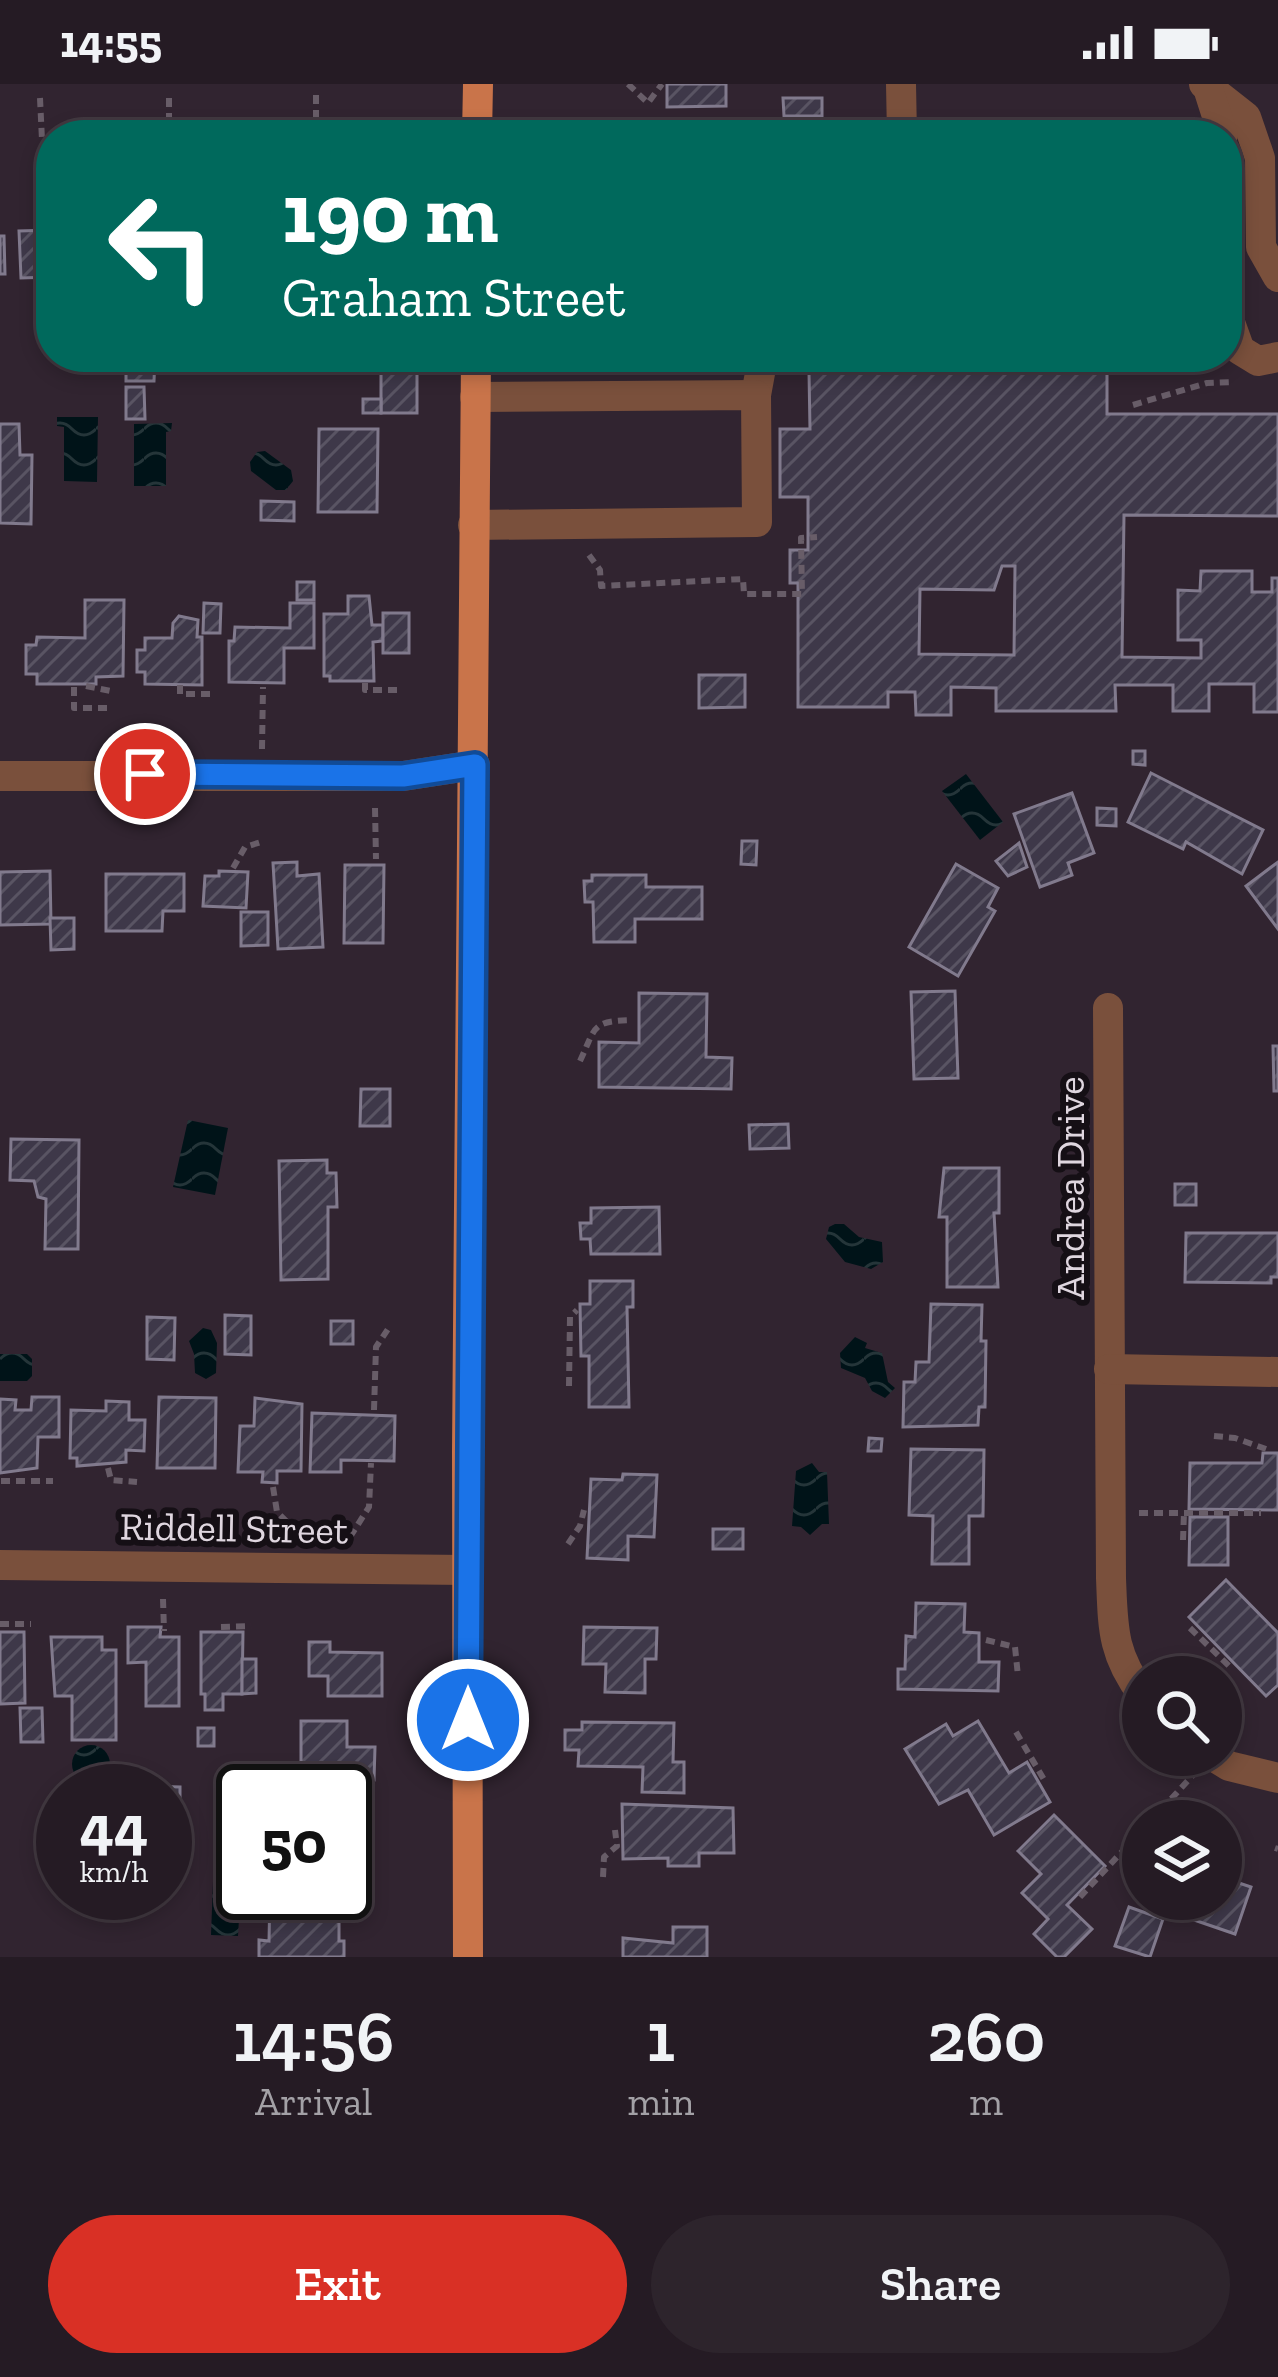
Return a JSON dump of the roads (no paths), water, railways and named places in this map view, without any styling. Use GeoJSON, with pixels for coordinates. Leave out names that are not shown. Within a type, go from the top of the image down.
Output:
{"type":"FeatureCollection","features":[{"type":"Feature","properties":{"kind":"main road"},"geometry":{"type":"LineString","coordinates":[[477,120],[478,84]]}},
{"type":"Feature","properties":{"kind":"main road"},"geometry":{"type":"LineString","coordinates":[[468,1957],[476,372]]}},
{"type":"Feature","properties":{"kind":"street"},"geometry":{"type":"LineString","coordinates":[[901,84],[902,120]]}},
{"type":"Feature","properties":{"kind":"street"},"geometry":{"type":"LineString","coordinates":[[1206,85],[1218,120]]}},
{"type":"Feature","properties":{"kind":"street"},"geometry":{"type":"LineString","coordinates":[[1206,85],[1246,117],[1260,158],[1261,247],[1278,277]]}},
{"type":"Feature","properties":{"kind":"street"},"geometry":{"type":"LineString","coordinates":[[1242,351],[1258,361],[1278,357]]}},
{"type":"Feature","properties":{"kind":"street"},"geometry":{"type":"LineString","coordinates":[[473,525],[757,522],[756,395],[760,372]]}},
{"type":"Feature","properties":{"kind":"street"},"geometry":{"type":"LineString","coordinates":[[475,397],[756,395]]}},
{"type":"Feature","properties":{"kind":"street"},"geometry":{"type":"LineString","coordinates":[[0,776],[375,776],[475,765]]}},
{"type":"Feature","properties":{"kind":"street","name":"Andrea Drive"},"geometry":{"type":"LineString","coordinates":[[1108,1007],[1114,1641],[1122,1664]]}},
{"type":"Feature","properties":{"kind":"street"},"geometry":{"type":"LineString","coordinates":[[1109,1369],[1278,1372]]}},
{"type":"Feature","properties":{"kind":"street","name":"Riddell Street"},"geometry":{"type":"LineString","coordinates":[[0,1565],[467,1570]]}},
{"type":"Feature","properties":{"kind":"street"},"geometry":{"type":"LineString","coordinates":[[1242,1769],[1278,1778]]}},
{"type":"Feature","properties":{"kind":"water"},"geometry":{"type":"Polygon","coordinates":[[[57,417],[98,417],[97,482],[64,481],[64,427],[57,426],[57,417]]]}},
{"type":"Feature","properties":{"kind":"water"},"geometry":{"type":"Polygon","coordinates":[[[172,423],[171,431],[166,432],[166,486],[134,486],[134,424],[172,423]]]}},
{"type":"Feature","properties":{"kind":"water"},"geometry":{"type":"Polygon","coordinates":[[[265,451],[291,470],[293,481],[286,490],[276,490],[251,471],[250,462],[257,452],[265,451]]]}},
{"type":"Feature","properties":{"kind":"water"},"geometry":{"type":"Polygon","coordinates":[[[966,774],[1003,822],[980,840],[942,791],[966,774]]]}},
{"type":"Feature","properties":{"kind":"water"},"geometry":{"type":"Polygon","coordinates":[[[188,1120],[228,1128],[215,1195],[173,1187],[188,1120]]]}},
{"type":"Feature","properties":{"kind":"water"},"geometry":{"type":"Polygon","coordinates":[[[835,1224],[882,1242],[883,1262],[871,1269],[845,1262],[826,1239],[829,1227],[835,1224]]]}},
{"type":"Feature","properties":{"kind":"water"},"geometry":{"type":"Polygon","coordinates":[[[203,1328],[211,1330],[217,1343],[216,1373],[206,1379],[195,1373],[189,1341],[203,1328]]]}},
{"type":"Feature","properties":{"kind":"water"},"geometry":{"type":"Polygon","coordinates":[[[855,1337],[867,1343],[865,1348],[882,1353],[888,1382],[895,1388],[885,1398],[872,1391],[865,1378],[841,1368],[840,1353],[855,1337]]]}},
{"type":"Feature","properties":{"kind":"water"},"geometry":{"type":"Polygon","coordinates":[[[0,1354],[27,1354],[32,1359],[32,1376],[27,1381],[0,1381],[0,1354]]]}},
{"type":"Feature","properties":{"kind":"water"},"geometry":{"type":"Polygon","coordinates":[[[812,1463],[819,1472],[827,1472],[829,1524],[810,1535],[792,1526],[796,1471],[812,1463]]]}},
{"type":"Feature","properties":{"kind":"water"},"geometry":{"type":"Polygon","coordinates":[[[84,1746],[98,1746],[110,1764],[72,1764],[77,1750],[84,1746]]]}},
{"type":"Feature","properties":{"kind":"water"},"geometry":{"type":"Polygon","coordinates":[[[216,1882],[216,1920],[239,1920],[238,1936],[211,1935],[216,1882]]]}}]}
